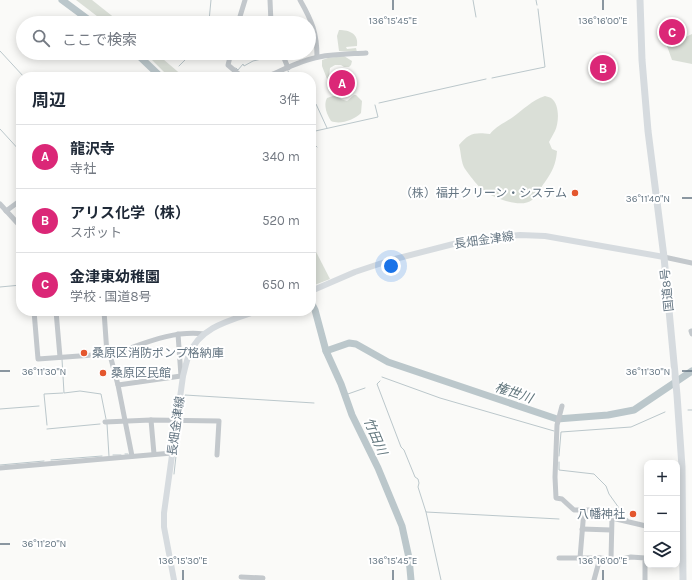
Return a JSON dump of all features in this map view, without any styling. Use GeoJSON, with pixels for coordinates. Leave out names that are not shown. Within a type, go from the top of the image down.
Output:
{"type":"FeatureCollection","features":[{"type":"Feature","properties":{"kind":"highway","name":"国道8号"},"geometry":{"type":"LineString","coordinates":[[640,0],[642,60],[648,131],[664,257],[677,395],[682,467],[683,580]]}},
{"type":"Feature","properties":{"kind":"main road","name":"長畑金津線"},"geometry":{"type":"LineString","coordinates":[[316,289],[355,272],[397,258],[469,240],[501,236],[545,236],[664,257]]}},
{"type":"Feature","properties":{"kind":"main road","name":"長畑金津線"},"geometry":{"type":"LineString","coordinates":[[174,580],[164,527],[164,513],[182,376],[193,347],[204,334],[220,324],[243,316]]}},
{"type":"Feature","properties":{"kind":"street"},"geometry":{"type":"LineString","coordinates":[[240,16],[245,0]]}},
{"type":"Feature","properties":{"kind":"street"},"geometry":{"type":"LineString","coordinates":[[270,0],[271,16]]}},
{"type":"Feature","properties":{"kind":"street"},"geometry":{"type":"LineString","coordinates":[[300,0],[308,16]]}},
{"type":"Feature","properties":{"kind":"street"},"geometry":{"type":"LineString","coordinates":[[316,34],[317,57],[336,54],[345,55],[366,53]]}},
{"type":"Feature","properties":{"kind":"street"},"geometry":{"type":"LineString","coordinates":[[229,60],[228,65],[236,72]]}},
{"type":"Feature","properties":{"kind":"street"},"geometry":{"type":"LineString","coordinates":[[285,60],[288,68]]}},
{"type":"Feature","properties":{"kind":"street"},"geometry":{"type":"LineString","coordinates":[[278,72],[309,60]]}},
{"type":"Feature","properties":{"kind":"street"},"geometry":{"type":"LineString","coordinates":[[0,204],[16,222]]}},
{"type":"Feature","properties":{"kind":"street"},"geometry":{"type":"LineString","coordinates":[[6,211],[16,204]]}},
{"type":"Feature","properties":{"kind":"street"},"geometry":{"type":"LineString","coordinates":[[664,257],[692,263]]}},
{"type":"Feature","properties":{"kind":"street"},"geometry":{"type":"LineString","coordinates":[[34,316],[38,359],[108,355],[161,337],[190,332],[204,334]]}},
{"type":"Feature","properties":{"kind":"street"},"geometry":{"type":"LineString","coordinates":[[56,316],[60,357]]}},
{"type":"Feature","properties":{"kind":"street"},"geometry":{"type":"LineString","coordinates":[[104,316],[108,355],[118,385],[132,456]]}},
{"type":"Feature","properties":{"kind":"street"},"geometry":{"type":"LineString","coordinates":[[118,385],[182,376],[178,334]]}},
{"type":"Feature","properties":{"kind":"street"},"geometry":{"type":"LineString","coordinates":[[562,406],[557,425],[555,477],[556,498],[562,500],[574,510],[589,510],[591,516],[612,518],[644,526]]}},
{"type":"Feature","properties":{"kind":"street"},"geometry":{"type":"LineString","coordinates":[[105,422],[125,420],[219,421],[217,455]]}},
{"type":"Feature","properties":{"kind":"street"},"geometry":{"type":"LineString","coordinates":[[151,420],[154,454]]}},
{"type":"Feature","properties":{"kind":"street"},"geometry":{"type":"LineString","coordinates":[[0,468],[172,453]]}},
{"type":"Feature","properties":{"kind":"street"},"geometry":{"type":"LineString","coordinates":[[580,558],[584,510]]}},
{"type":"Feature","properties":{"kind":"street"},"geometry":{"type":"LineString","coordinates":[[611,559],[612,518]]}},
{"type":"Feature","properties":{"kind":"street"},"geometry":{"type":"LineString","coordinates":[[582,529],[612,530]]}},
{"type":"Feature","properties":{"kind":"street"},"geometry":{"type":"LineString","coordinates":[[559,558],[600,558],[618,560],[631,557],[645,558],[645,580]]}},
{"type":"Feature","properties":{"kind":"street"},"geometry":{"type":"LineString","coordinates":[[594,580],[600,558]]}},
{"type":"Feature","properties":{"kind":"street"},"geometry":{"type":"LineString","coordinates":[[241,577],[263,578]]}},
{"type":"Feature","properties":{"kind":"shaded area"},"geometry":{"type":"Polygon","coordinates":[[[76,0],[92,0],[112,16],[97,16],[76,0]]]}},
{"type":"Feature","properties":{"kind":"shaded area"},"geometry":{"type":"Polygon","coordinates":[[[339,30],[350,32],[357,38],[357,46],[346,47],[347,49],[356,48],[357,52],[339,51],[337,36],[339,30]]]}},
{"type":"Feature","properties":{"kind":"shaded area"},"geometry":{"type":"Polygon","coordinates":[[[692,34],[692,64],[672,60],[667,46],[692,34]]]}},
{"type":"Feature","properties":{"kind":"shaded area"},"geometry":{"type":"Polygon","coordinates":[[[344,56],[352,61],[351,65],[349,67],[344,67],[341,65],[335,65],[330,68],[327,79],[322,66],[322,60],[344,56]]]}},
{"type":"Feature","properties":{"kind":"shaded area"},"geometry":{"type":"Polygon","coordinates":[[[152,60],[164,60],[178,72],[164,72],[152,60]]]}},
{"type":"Feature","properties":{"kind":"shaded area"},"geometry":{"type":"Polygon","coordinates":[[[354,95],[362,101],[361,113],[355,118],[347,121],[331,121],[325,107],[327,98],[338,96],[347,101],[354,95]]]}},
{"type":"Feature","properties":{"kind":"shaded area"},"geometry":{"type":"Polygon","coordinates":[[[545,96],[554,101],[557,109],[558,119],[556,128],[549,142],[552,149],[557,151],[555,164],[550,175],[536,196],[527,202],[514,203],[500,199],[481,189],[464,167],[459,145],[473,134],[490,134],[492,131],[532,103],[545,96]]]}},
{"type":"Feature","properties":{"kind":"shaded area"},"geometry":{"type":"Polygon","coordinates":[[[316,252],[330,279],[316,284],[316,252]]]}},
{"type":"Feature","properties":{"kind":"waterway","name":"竹田川"},"geometry":{"type":"LineString","coordinates":[[62,0],[84,16]]}},
{"type":"Feature","properties":{"kind":"waterway"},"geometry":{"type":"LineString","coordinates":[[209,16],[211,0]]}},
{"type":"Feature","properties":{"kind":"waterway"},"geometry":{"type":"LineString","coordinates":[[473,0],[476,17]]}},
{"type":"Feature","properties":{"kind":"waterway"},"geometry":{"type":"LineString","coordinates":[[536,0],[537,5]]}},
{"type":"Feature","properties":{"kind":"waterway"},"geometry":{"type":"LineString","coordinates":[[492,78],[545,67],[538,9]]}},
{"type":"Feature","properties":{"kind":"waterway"},"geometry":{"type":"LineString","coordinates":[[0,51],[19,72]]}},
{"type":"Feature","properties":{"kind":"waterway","name":"竹田川"},"geometry":{"type":"LineString","coordinates":[[143,60],[156,72]]}},
{"type":"Feature","properties":{"kind":"waterway"},"geometry":{"type":"LineString","coordinates":[[179,66],[185,60]]}},
{"type":"Feature","properties":{"kind":"waterway"},"geometry":{"type":"LineString","coordinates":[[236,68],[238,70],[243,64],[244,66],[257,60]]}},
{"type":"Feature","properties":{"kind":"waterway"},"geometry":{"type":"LineString","coordinates":[[379,103],[486,79]]}},
{"type":"Feature","properties":{"kind":"waterway"},"geometry":{"type":"LineString","coordinates":[[316,104],[327,128]]}},
{"type":"Feature","properties":{"kind":"waterway"},"geometry":{"type":"LineString","coordinates":[[316,131],[378,117],[375,105]]}},
{"type":"Feature","properties":{"kind":"waterway"},"geometry":{"type":"LineString","coordinates":[[0,129],[16,147]]}},
{"type":"Feature","properties":{"kind":"waterway"},"geometry":{"type":"LineString","coordinates":[[0,287],[16,285]]}},
{"type":"Feature","properties":{"kind":"waterway","name":"竹田川"},"geometry":{"type":"LineString","coordinates":[[316,314],[326,351],[341,384],[352,415],[378,468],[402,526],[409,558],[411,580]]}},
{"type":"Feature","properties":{"kind":"waterway","name":"権世川"},"geometry":{"type":"LineString","coordinates":[[326,351],[349,343],[356,344],[388,362],[557,419],[608,415],[634,410],[692,371]]}},
{"type":"Feature","properties":{"kind":"waterway"},"geometry":{"type":"LineString","coordinates":[[62,359],[64,393],[80,391],[101,394],[106,419]]}},
{"type":"Feature","properties":{"kind":"waterway"},"geometry":{"type":"LineString","coordinates":[[382,377],[440,398],[554,431]]}},
{"type":"Feature","properties":{"kind":"waterway"},"geometry":{"type":"LineString","coordinates":[[380,381],[377,384],[401,447],[404,450],[415,477],[418,479],[418,487],[426,512],[559,519]]}},
{"type":"Feature","properties":{"kind":"waterway"},"geometry":{"type":"LineString","coordinates":[[345,395],[365,388]]}},
{"type":"Feature","properties":{"kind":"waterway"},"geometry":{"type":"LineString","coordinates":[[47,425],[44,394],[63,393]]}},
{"type":"Feature","properties":{"kind":"waterway"},"geometry":{"type":"LineString","coordinates":[[181,418],[185,395],[314,403]]}},
{"type":"Feature","properties":{"kind":"waterway"},"geometry":{"type":"LineString","coordinates":[[0,409],[39,406]]}},
{"type":"Feature","properties":{"kind":"waterway"},"geometry":{"type":"LineString","coordinates":[[559,456],[561,432],[631,427],[665,412]]}},
{"type":"Feature","properties":{"kind":"waterway"},"geometry":{"type":"LineString","coordinates":[[177,452],[181,423]]}},
{"type":"Feature","properties":{"kind":"waterway"},"geometry":{"type":"LineString","coordinates":[[47,429],[100,424]]}},
{"type":"Feature","properties":{"kind":"waterway"},"geometry":{"type":"LineString","coordinates":[[107,424],[109,456]]}},
{"type":"Feature","properties":{"kind":"waterway"},"geometry":{"type":"LineString","coordinates":[[113,455],[121,455]]}},
{"type":"Feature","properties":{"kind":"waterway"},"geometry":{"type":"LineString","coordinates":[[51,460],[102,456]]}},
{"type":"Feature","properties":{"kind":"waterway"},"geometry":{"type":"LineString","coordinates":[[174,474],[176,456]]}},
{"type":"Feature","properties":{"kind":"waterway"},"geometry":{"type":"LineString","coordinates":[[0,465],[44,461]]}},
{"type":"Feature","properties":{"kind":"waterway"},"geometry":{"type":"LineString","coordinates":[[559,462],[559,470],[594,474],[606,486],[609,494],[619,508],[621,517],[628,519]]}},
{"type":"Feature","properties":{"kind":"waterway"},"geometry":{"type":"LineString","coordinates":[[426,512],[441,580]]}},
{"type":"Feature","properties":{"kind":"place","name":"金津東幼稚園"},"geometry":{"type":"Point","coordinates":[672,32]}},
{"type":"Feature","properties":{"kind":"place","name":"アリス化学（株）"},"geometry":{"type":"Point","coordinates":[603,68]}},
{"type":"Feature","properties":{"kind":"place","name":"龍沢寺"},"geometry":{"type":"Point","coordinates":[342,83]}},
{"type":"Feature","properties":{"kind":"place","name":"（株）福井クリーン・システム"},"geometry":{"type":"Point","coordinates":[575,193]}},
{"type":"Feature","properties":{"kind":"place","name":"桑原区消防ポンプ格納庫"},"geometry":{"type":"Point","coordinates":[84,353]}},
{"type":"Feature","properties":{"kind":"place","name":"桑原区民館"},"geometry":{"type":"Point","coordinates":[103,373]}},
{"type":"Feature","properties":{"kind":"place","name":"八幡神社"},"geometry":{"type":"Point","coordinates":[633,514]}}]}
